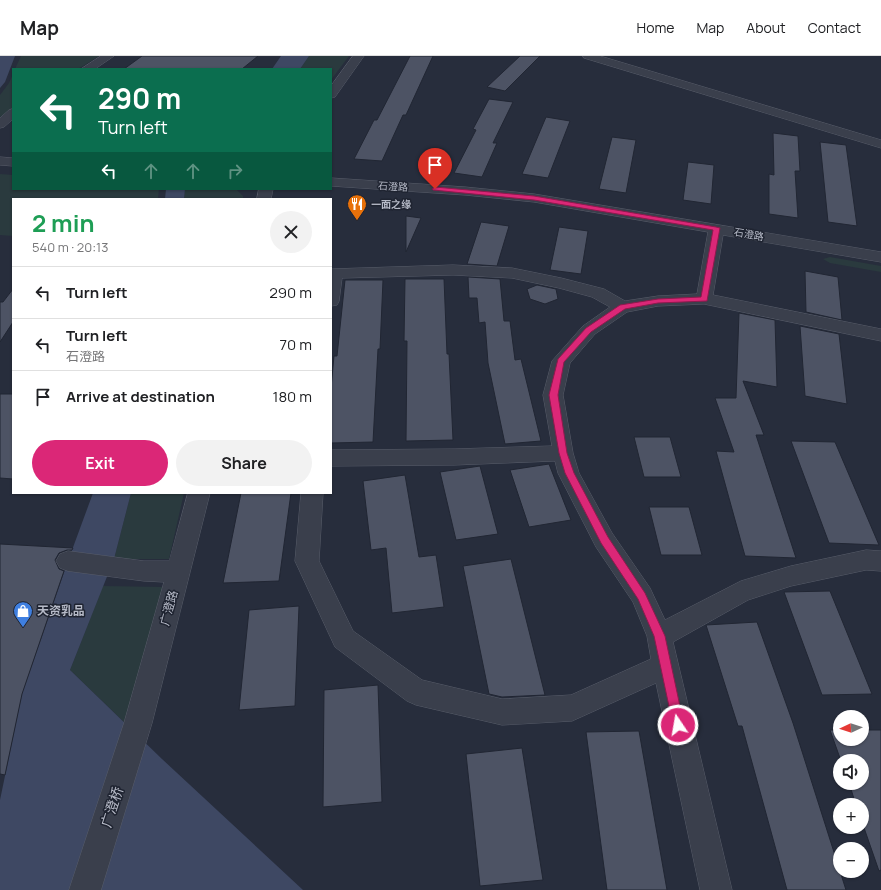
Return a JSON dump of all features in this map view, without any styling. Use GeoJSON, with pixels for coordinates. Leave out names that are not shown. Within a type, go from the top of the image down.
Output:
{"type":"FeatureCollection","features":[{"type":"Feature","properties":{"kind":"street"},"geometry":{"type":"LineString","coordinates":[[89,68],[109,56]]}},
{"type":"Feature","properties":{"kind":"street"},"geometry":{"type":"LineString","coordinates":[[332,93],[359,56]]}},
{"type":"Feature","properties":{"kind":"street"},"geometry":{"type":"LineString","coordinates":[[588,56],[881,144]]}},
{"type":"Feature","properties":{"kind":"street"},"geometry":{"type":"LineString","coordinates":[[0,124],[12,114]]}},
{"type":"Feature","properties":{"kind":"street"},"geometry":{"type":"LineString","coordinates":[[0,161],[12,162]]}},
{"type":"Feature","properties":{"kind":"street","name":"石澄路"},"geometry":{"type":"LineString","coordinates":[[332,182],[465,191],[534,198],[881,257]]}},
{"type":"Feature","properties":{"kind":"street"},"geometry":{"type":"LineString","coordinates":[[704,299],[716,228]]}},
{"type":"Feature","properties":{"kind":"street"},"geometry":{"type":"LineString","coordinates":[[332,292],[334,273],[453,270],[512,273],[561,283],[598,293],[622,307]]}},
{"type":"Feature","properties":{"kind":"street"},"geometry":{"type":"LineString","coordinates":[[716,890],[659,636],[642,596],[604,540],[570,473],[563,453],[554,395],[561,361],[588,330],[622,307],[658,301],[704,299],[881,335]]}},
{"type":"Feature","properties":{"kind":"street"},"geometry":{"type":"LineString","coordinates":[[332,458],[454,457],[563,453]]}},
{"type":"Feature","properties":{"kind":"street","name":"广澄路"},"geometry":{"type":"LineString","coordinates":[[138,723],[179,572],[198,494]]}},
{"type":"Feature","properties":{"kind":"street"},"geometry":{"type":"LineString","coordinates":[[312,494],[306,561],[344,639],[416,692],[502,712],[572,708],[666,666]]}},
{"type":"Feature","properties":{"kind":"street"},"geometry":{"type":"LineString","coordinates":[[659,636],[741,592],[791,576],[866,560],[881,561]]}},
{"type":"Feature","properties":{"kind":"street"},"geometry":{"type":"LineString","coordinates":[[68,561],[144,571],[179,572]]}},
{"type":"Feature","properties":{"kind":"street","name":"广澄桥"},"geometry":{"type":"LineString","coordinates":[[85,890],[138,723]]}},
{"type":"Feature","properties":{"kind":"shaded area"},"geometry":{"type":"Polygon","coordinates":[[[21,56],[99,56],[80,68],[15,68],[21,56]]]}},
{"type":"Feature","properties":{"kind":"shaded area"},"geometry":{"type":"Polygon","coordinates":[[[309,56],[349,56],[332,79],[332,68],[301,68],[309,56]]]}},
{"type":"Feature","properties":{"kind":"shaded area"},"geometry":{"type":"Polygon","coordinates":[[[12,76],[12,110],[0,117],[0,95],[12,76]]]}},
{"type":"Feature","properties":{"kind":"shaded area"},"geometry":{"type":"Polygon","coordinates":[[[0,174],[12,175],[12,190],[159,190],[158,198],[12,198],[12,236],[0,235],[0,174]]]}},
{"type":"Feature","properties":{"kind":"shaded area"},"geometry":{"type":"Polygon","coordinates":[[[185,190],[237,190],[243,196],[243,198],[184,198],[185,190]]]}},
{"type":"Feature","properties":{"kind":"shaded area"},"geometry":{"type":"Polygon","coordinates":[[[830,257],[881,266],[881,272],[830,263],[823,259],[830,257]]]}},
{"type":"Feature","properties":{"kind":"shaded area"},"geometry":{"type":"Polygon","coordinates":[[[131,494],[184,494],[169,559],[114,559],[131,494]]]}},
{"type":"Feature","properties":{"kind":"shaded area"},"geometry":{"type":"Polygon","coordinates":[[[103,586],[163,587],[126,724],[70,670],[103,586]]]}},
{"type":"Feature","properties":{"kind":"water"},"geometry":{"type":"Polygon","coordinates":[[[0,56],[15,56],[5,82],[0,88],[0,56]]]}},
{"type":"Feature","properties":{"kind":"water"},"geometry":{"type":"Polygon","coordinates":[[[281,56],[309,56],[301,68],[273,68],[281,56]]]}},
{"type":"Feature","properties":{"kind":"water"},"geometry":{"type":"Polygon","coordinates":[[[166,190],[185,190],[184,198],[165,198],[166,190]]]}},
{"type":"Feature","properties":{"kind":"water"},"geometry":{"type":"Polygon","coordinates":[[[93,494],[131,494],[114,559],[70,670],[162,759],[303,890],[0,890],[0,800],[22,694],[93,494]]]}},
{"type":"Feature","properties":{"kind":"building"},"geometry":{"type":"Polygon","coordinates":[[[142,56],[258,56],[243,68],[125,68],[142,56]]]}},
{"type":"Feature","properties":{"kind":"building"},"geometry":{"type":"Polygon","coordinates":[[[410,56],[433,56],[406,115],[403,115],[382,161],[354,159],[374,120],[377,120],[410,56]]]}},
{"type":"Feature","properties":{"kind":"building"},"geometry":{"type":"Polygon","coordinates":[[[520,56],[540,56],[505,91],[487,87],[520,56]]]}},
{"type":"Feature","properties":{"kind":"building"},"geometry":{"type":"Polygon","coordinates":[[[489,99],[513,102],[493,143],[497,143],[482,177],[454,173],[476,130],[473,129],[489,99]]]}},
{"type":"Feature","properties":{"kind":"building"},"geometry":{"type":"Polygon","coordinates":[[[546,117],[570,121],[548,178],[522,174],[546,117]]]}},
{"type":"Feature","properties":{"kind":"building"},"geometry":{"type":"Polygon","coordinates":[[[773,133],[798,136],[800,171],[795,171],[798,218],[769,214],[769,174],[774,175],[773,133]]]}},
{"type":"Feature","properties":{"kind":"building"},"geometry":{"type":"Polygon","coordinates":[[[612,137],[636,140],[626,193],[599,189],[612,137]]]}},
{"type":"Feature","properties":{"kind":"building"},"geometry":{"type":"Polygon","coordinates":[[[820,142],[846,145],[857,226],[828,222],[820,142]]]}},
{"type":"Feature","properties":{"kind":"building"},"geometry":{"type":"Polygon","coordinates":[[[688,162],[714,165],[711,204],[683,200],[688,162]]]}},
{"type":"Feature","properties":{"kind":"building"},"geometry":{"type":"Polygon","coordinates":[[[406,216],[421,218],[406,252],[406,216]]]}},
{"type":"Feature","properties":{"kind":"building"},"geometry":{"type":"Polygon","coordinates":[[[481,222],[509,226],[497,266],[467,264],[481,222]]]}},
{"type":"Feature","properties":{"kind":"building"},"geometry":{"type":"Polygon","coordinates":[[[559,227],[588,231],[581,274],[550,270],[559,227]]]}},
{"type":"Feature","properties":{"kind":"building"},"geometry":{"type":"Polygon","coordinates":[[[805,271],[838,277],[842,320],[806,312],[805,271]]]}},
{"type":"Feature","properties":{"kind":"building"},"geometry":{"type":"Polygon","coordinates":[[[468,277],[500,279],[504,321],[510,321],[515,360],[521,359],[541,441],[505,444],[488,363],[485,322],[479,323],[477,298],[469,298],[468,277]]]}},
{"type":"Feature","properties":{"kind":"building"},"geometry":{"type":"Polygon","coordinates":[[[405,279],[444,279],[453,440],[406,441],[407,341],[404,341],[405,279]]]}},
{"type":"Feature","properties":{"kind":"building"},"geometry":{"type":"Polygon","coordinates":[[[345,280],[383,280],[380,349],[378,349],[373,442],[332,443],[332,377],[334,356],[337,356],[345,280]]]}},
{"type":"Feature","properties":{"kind":"building"},"geometry":{"type":"Polygon","coordinates":[[[537,285],[556,289],[558,299],[545,304],[530,299],[527,289],[537,285]]]}},
{"type":"Feature","properties":{"kind":"building"},"geometry":{"type":"Polygon","coordinates":[[[12,290],[12,324],[0,342],[0,302],[3,302],[12,290]]]}},
{"type":"Feature","properties":{"kind":"building"},"geometry":{"type":"Polygon","coordinates":[[[739,313],[775,320],[777,387],[743,381],[764,435],[756,435],[796,558],[745,556],[716,451],[734,452],[715,398],[736,398],[739,313]]]}},
{"type":"Feature","properties":{"kind":"building"},"geometry":{"type":"Polygon","coordinates":[[[800,326],[839,334],[847,404],[805,396],[800,326]]]}},
{"type":"Feature","properties":{"kind":"building"},"geometry":{"type":"Polygon","coordinates":[[[0,394],[12,394],[12,479],[0,478],[0,394]]]}},
{"type":"Feature","properties":{"kind":"building"},"geometry":{"type":"Polygon","coordinates":[[[634,437],[670,437],[681,477],[644,477],[634,437]]]}},
{"type":"Feature","properties":{"kind":"building"},"geometry":{"type":"Polygon","coordinates":[[[791,441],[835,442],[879,545],[829,543],[791,441]]]}},
{"type":"Feature","properties":{"kind":"building"},"geometry":{"type":"Polygon","coordinates":[[[549,464],[571,520],[529,527],[510,470],[549,464]]]}},
{"type":"Feature","properties":{"kind":"building"},"geometry":{"type":"Polygon","coordinates":[[[480,466],[498,534],[456,540],[440,472],[480,466]]]}},
{"type":"Feature","properties":{"kind":"building"},"geometry":{"type":"Polygon","coordinates":[[[405,475],[419,557],[436,555],[444,607],[392,613],[386,548],[371,550],[363,481],[405,475]]]}},
{"type":"Feature","properties":{"kind":"building"},"geometry":{"type":"Polygon","coordinates":[[[241,494],[291,494],[279,581],[223,583],[241,494]]]}},
{"type":"Feature","properties":{"kind":"building"},"geometry":{"type":"Polygon","coordinates":[[[649,507],[689,507],[702,555],[661,555],[649,507]]]}},
{"type":"Feature","properties":{"kind":"building","name":"天资乳品"},"geometry":{"type":"Polygon","coordinates":[[[0,544],[73,548],[72,550],[59,553],[55,560],[59,569],[64,571],[22,694],[5,775],[0,774],[0,544]]]}},
{"type":"Feature","properties":{"kind":"building"},"geometry":{"type":"Polygon","coordinates":[[[511,559],[545,695],[502,697],[489,694],[463,566],[511,559]]]}},
{"type":"Feature","properties":{"kind":"building"},"geometry":{"type":"Polygon","coordinates":[[[830,591],[872,694],[822,695],[784,592],[830,591]]]}},
{"type":"Feature","properties":{"kind":"building"},"geometry":{"type":"Polygon","coordinates":[[[299,606],[295,706],[239,710],[249,610],[299,606]]]}},
{"type":"Feature","properties":{"kind":"building"},"geometry":{"type":"Polygon","coordinates":[[[757,622],[793,723],[833,849],[833,878],[842,878],[846,890],[787,890],[742,726],[738,726],[706,625],[757,622]]]}},
{"type":"Feature","properties":{"kind":"building"},"geometry":{"type":"Polygon","coordinates":[[[378,685],[382,802],[323,807],[324,690],[378,685]]]}},
{"type":"Feature","properties":{"kind":"building"},"geometry":{"type":"Polygon","coordinates":[[[830,730],[833,730],[833,738],[830,730]]]}},
{"type":"Feature","properties":{"kind":"building"},"geometry":{"type":"Polygon","coordinates":[[[869,730],[881,730],[881,870],[879,871],[866,834],[869,834],[869,798],[854,798],[851,790],[869,790],[869,754],[839,754],[836,746],[869,746],[869,730]]]}},
{"type":"Feature","properties":{"kind":"building"},"geometry":{"type":"Polygon","coordinates":[[[639,731],[667,890],[607,890],[586,732],[639,731]]]}},
{"type":"Feature","properties":{"kind":"building"},"geometry":{"type":"Polygon","coordinates":[[[522,748],[543,880],[480,886],[466,754],[522,748]]]}},
{"type":"Feature","properties":{"kind":"place","name":"一面之缘"},"geometry":{"type":"Point","coordinates":[357,221]}},
{"type":"Feature","properties":{"kind":"place","name":"天资乳品"},"geometry":{"type":"Point","coordinates":[23,628]}},
{"type":"Feature","properties":{"kind":"route"},"geometry":{"type":"LineString","coordinates":[[435,189],[534,198],[716,228],[704,299],[658,301],[622,307],[588,330],[561,361],[554,395],[563,453],[570,473],[604,540],[642,596],[659,636],[678,725]]}}]}
